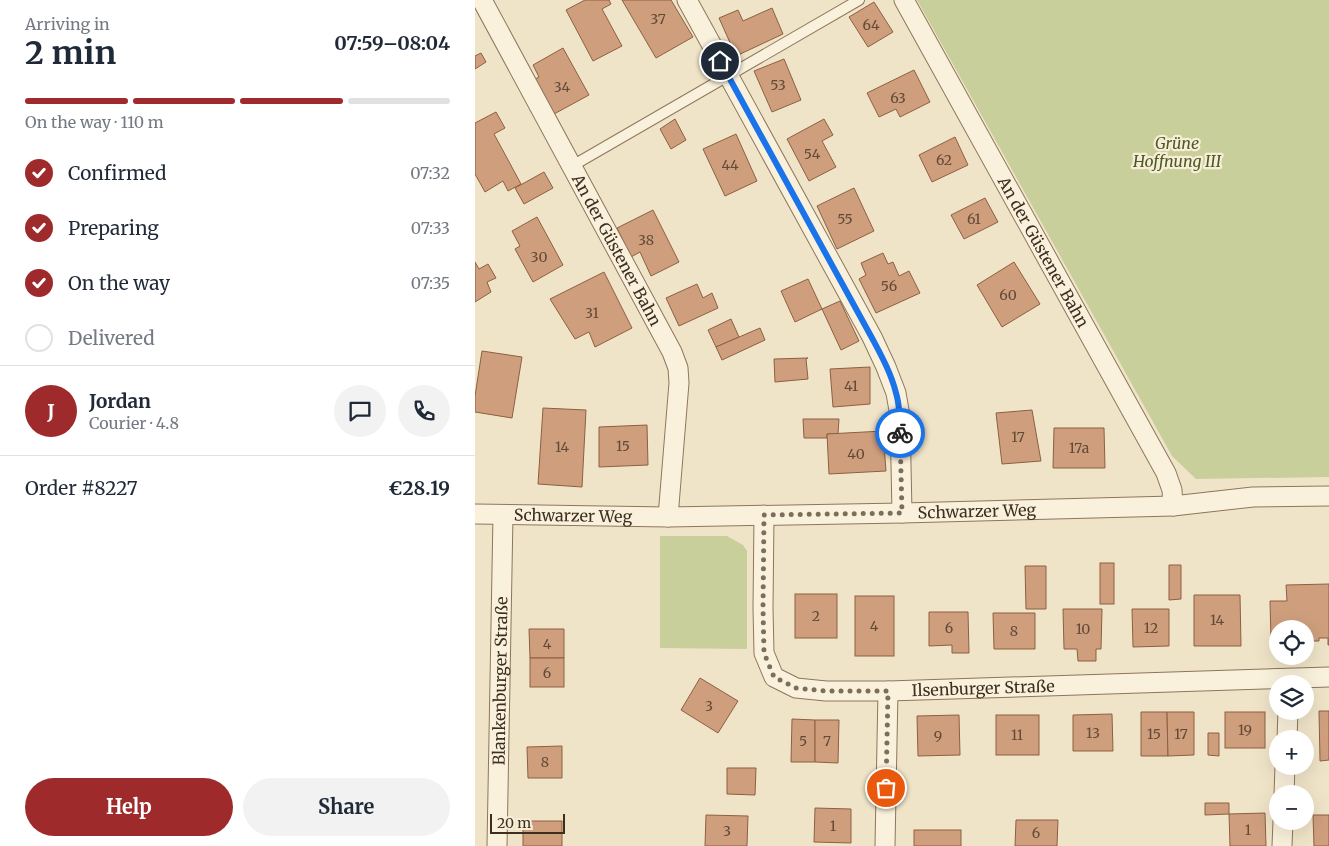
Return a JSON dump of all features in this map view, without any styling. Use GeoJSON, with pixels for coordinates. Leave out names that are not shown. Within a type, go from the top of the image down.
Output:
{"type":"FeatureCollection","features":[{"type":"Feature","properties":{"kind":"street","name":"An der Güstener Bahn"},"geometry":{"type":"LineString","coordinates":[[482,0],[672,352],[678,368],[679,383],[668,517]]}},
{"type":"Feature","properties":{"kind":"street"},"geometry":{"type":"LineString","coordinates":[[687,0],[886,366],[896,393],[900,416],[902,513]]}},
{"type":"Feature","properties":{"kind":"street","name":"An der Güstener Bahn"},"geometry":{"type":"LineString","coordinates":[[904,0],[1166,473],[1172,490],[1173,506]]}},
{"type":"Feature","properties":{"kind":"street","name":"Schwarzer Weg"},"geometry":{"type":"LineString","coordinates":[[475,514],[668,517],[902,513],[1173,506],[1253,497],[1329,496]]}},
{"type":"Feature","properties":{"kind":"street","name":"Blankenburger Straße"},"geometry":{"type":"LineString","coordinates":[[497,846],[503,515]]}},
{"type":"Feature","properties":{"kind":"street","name":"Ilsenburger Straße"},"geometry":{"type":"LineString","coordinates":[[764,515],[764,653],[774,677],[796,688],[826,691],[888,691],[1269,681]]}},
{"type":"Feature","properties":{"kind":"street","name":"Ilsenburger Straße"},"geometry":{"type":"LineString","coordinates":[[1314,678],[1329,676]]}},
{"type":"Feature","properties":{"kind":"street"},"geometry":{"type":"LineString","coordinates":[[885,846],[888,691]]}},
{"type":"Feature","properties":{"kind":"street"},"geometry":{"type":"LineString","coordinates":[[1282,846],[1283,830]]}},
{"type":"Feature","properties":{"kind":"lane"},"geometry":{"type":"LineString","coordinates":[[572,166],[859,0]]}},
{"type":"Feature","properties":{"kind":"green space","name":"Grüne Hoffnung III"},"geometry":{"type":"Polygon","coordinates":[[[917,0],[1329,0],[1329,477],[1196,479],[1172,456],[917,0]]]}},
{"type":"Feature","properties":{"kind":"green space"},"geometry":{"type":"Polygon","coordinates":[[[660,536],[727,536],[743,545],[747,551],[747,649],[660,648],[660,536]]]}},
{"type":"Feature","properties":{"kind":"building"},"geometry":{"type":"Polygon","coordinates":[[[585,0],[609,0],[611,4],[602,9],[622,46],[593,61],[566,10],[585,0]]]}},
{"type":"Feature","properties":{"kind":"building"},"geometry":{"type":"Polygon","coordinates":[[[622,0],[671,0],[693,37],[656,58],[622,0]]]}},
{"type":"Feature","properties":{"kind":"building"},"geometry":{"type":"Polygon","coordinates":[[[874,2],[893,32],[868,47],[849,17],[874,2]]]}},
{"type":"Feature","properties":{"kind":"building"},"geometry":{"type":"Polygon","coordinates":[[[772,8],[783,34],[736,56],[719,18],[738,10],[743,21],[772,8]]]}},
{"type":"Feature","properties":{"kind":"building"},"geometry":{"type":"Polygon","coordinates":[[[563,48],[589,95],[554,114],[535,79],[539,77],[533,65],[563,48]]]}},
{"type":"Feature","properties":{"kind":"building"},"geometry":{"type":"Polygon","coordinates":[[[481,53],[486,62],[475,69],[475,56],[481,53]]]}},
{"type":"Feature","properties":{"kind":"building"},"geometry":{"type":"Polygon","coordinates":[[[784,59],[801,100],[772,112],[754,71],[784,59]]]}},
{"type":"Feature","properties":{"kind":"building"},"geometry":{"type":"Polygon","coordinates":[[[914,70],[930,102],[900,117],[896,109],[879,117],[867,93],[914,70]]]}},
{"type":"Feature","properties":{"kind":"building"},"geometry":{"type":"Polygon","coordinates":[[[496,112],[505,128],[494,134],[521,184],[508,191],[503,181],[485,192],[475,174],[475,123],[496,112]]]}},
{"type":"Feature","properties":{"kind":"building"},"geometry":{"type":"Polygon","coordinates":[[[675,119],[686,140],[671,149],[660,129],[675,119]]]}},
{"type":"Feature","properties":{"kind":"building"},"geometry":{"type":"Polygon","coordinates":[[[824,119],[833,135],[822,141],[836,167],[809,181],[787,139],[824,119]]]}},
{"type":"Feature","properties":{"kind":"building"},"geometry":{"type":"Polygon","coordinates":[[[736,134],[757,181],[725,196],[703,149],[736,134]]]}},
{"type":"Feature","properties":{"kind":"building"},"geometry":{"type":"Polygon","coordinates":[[[955,137],[968,165],[932,182],[919,155],[955,137]]]}},
{"type":"Feature","properties":{"kind":"building"},"geometry":{"type":"Polygon","coordinates":[[[544,172],[553,188],[524,204],[515,188],[544,172]]]}},
{"type":"Feature","properties":{"kind":"building"},"geometry":{"type":"Polygon","coordinates":[[[854,188],[874,231],[837,249],[817,206],[854,188]]]}},
{"type":"Feature","properties":{"kind":"building"},"geometry":{"type":"Polygon","coordinates":[[[985,198],[998,222],[964,239],[951,215],[985,198]]]}},
{"type":"Feature","properties":{"kind":"building"},"geometry":{"type":"Polygon","coordinates":[[[653,210],[679,262],[651,276],[640,252],[631,257],[617,228],[653,210]]]}},
{"type":"Feature","properties":{"kind":"building"},"geometry":{"type":"Polygon","coordinates":[[[537,217],[563,265],[533,282],[515,249],[520,246],[512,231],[537,217]]]}},
{"type":"Feature","properties":{"kind":"building"},"geometry":{"type":"Polygon","coordinates":[[[883,253],[888,264],[893,262],[899,276],[909,271],[920,293],[876,313],[859,279],[866,275],[861,263],[883,253]]]}},
{"type":"Feature","properties":{"kind":"building"},"geometry":{"type":"Polygon","coordinates":[[[475,262],[479,269],[488,264],[496,278],[487,282],[491,292],[475,302],[475,262]]]}},
{"type":"Feature","properties":{"kind":"building"},"geometry":{"type":"Polygon","coordinates":[[[1014,262],[1040,304],[1002,327],[977,285],[1014,262]]]}},
{"type":"Feature","properties":{"kind":"building"},"geometry":{"type":"Polygon","coordinates":[[[604,272],[632,328],[595,347],[589,332],[575,339],[550,299],[604,272]]]}},
{"type":"Feature","properties":{"kind":"building"},"geometry":{"type":"Polygon","coordinates":[[[808,279],[822,309],[795,322],[781,291],[808,279]]]}},
{"type":"Feature","properties":{"kind":"building"},"geometry":{"type":"Polygon","coordinates":[[[697,284],[703,298],[712,293],[718,308],[679,326],[666,298],[697,284]]]}},
{"type":"Feature","properties":{"kind":"building"},"geometry":{"type":"Polygon","coordinates":[[[840,301],[859,341],[841,350],[822,309],[840,301]]]}},
{"type":"Feature","properties":{"kind":"building"},"geometry":{"type":"Polygon","coordinates":[[[731,319],[739,337],[716,347],[708,330],[731,319]]]}},
{"type":"Feature","properties":{"kind":"building"},"geometry":{"type":"Polygon","coordinates":[[[760,328],[765,340],[722,360],[716,347],[760,328]]]}},
{"type":"Feature","properties":{"kind":"building"},"geometry":{"type":"Polygon","coordinates":[[[482,351],[522,357],[512,418],[475,412],[475,396],[482,351]]]}},
{"type":"Feature","properties":{"kind":"building"},"geometry":{"type":"Polygon","coordinates":[[[808,358],[806,359],[808,379],[775,382],[774,359],[808,358]]]}},
{"type":"Feature","properties":{"kind":"building"},"geometry":{"type":"Polygon","coordinates":[[[870,367],[870,404],[833,407],[830,369],[870,367]]]}},
{"type":"Feature","properties":{"kind":"building"},"geometry":{"type":"Polygon","coordinates":[[[543,408],[586,410],[582,487],[538,484],[543,408]]]}},
{"type":"Feature","properties":{"kind":"building"},"geometry":{"type":"Polygon","coordinates":[[[1032,410],[1041,461],[1002,464],[996,413],[1032,410]]]}},
{"type":"Feature","properties":{"kind":"building"},"geometry":{"type":"Polygon","coordinates":[[[803,419],[839,419],[838,434],[827,434],[827,438],[804,438],[803,419]]]}},
{"type":"Feature","properties":{"kind":"building"},"geometry":{"type":"Polygon","coordinates":[[[647,425],[648,465],[599,467],[599,427],[647,425]]]}},
{"type":"Feature","properties":{"kind":"building"},"geometry":{"type":"Polygon","coordinates":[[[1054,428],[1104,428],[1105,468],[1053,468],[1054,428]]]}},
{"type":"Feature","properties":{"kind":"building"},"geometry":{"type":"Polygon","coordinates":[[[883,431],[886,471],[829,474],[827,434],[883,431]]]}},
{"type":"Feature","properties":{"kind":"building"},"geometry":{"type":"Polygon","coordinates":[[[1100,563],[1114,563],[1114,604],[1100,604],[1100,563]]]}},
{"type":"Feature","properties":{"kind":"building"},"geometry":{"type":"Polygon","coordinates":[[[1169,565],[1181,565],[1181,599],[1169,600],[1169,565]]]}},
{"type":"Feature","properties":{"kind":"building"},"geometry":{"type":"Polygon","coordinates":[[[1025,566],[1046,566],[1046,609],[1026,609],[1025,566]]]}},
{"type":"Feature","properties":{"kind":"building"},"geometry":{"type":"Polygon","coordinates":[[[1329,584],[1329,645],[1328,638],[1319,638],[1319,641],[1314,641],[1314,620],[1270,620],[1270,601],[1287,601],[1286,585],[1329,584]]]}},
{"type":"Feature","properties":{"kind":"building"},"geometry":{"type":"Polygon","coordinates":[[[795,594],[837,594],[837,638],[795,638],[795,594]]]}},
{"type":"Feature","properties":{"kind":"building"},"geometry":{"type":"Polygon","coordinates":[[[1194,595],[1240,595],[1241,646],[1194,646],[1194,595]]]}},
{"type":"Feature","properties":{"kind":"building"},"geometry":{"type":"Polygon","coordinates":[[[855,596],[894,596],[894,656],[855,656],[855,596]]]}},
{"type":"Feature","properties":{"kind":"building"},"geometry":{"type":"Polygon","coordinates":[[[1063,609],[1102,609],[1101,649],[1096,649],[1096,661],[1078,661],[1077,649],[1064,649],[1063,609]]]}},
{"type":"Feature","properties":{"kind":"building"},"geometry":{"type":"Polygon","coordinates":[[[1132,609],[1169,609],[1169,646],[1133,647],[1132,609]]]}},
{"type":"Feature","properties":{"kind":"building"},"geometry":{"type":"Polygon","coordinates":[[[929,612],[968,612],[969,653],[952,653],[952,645],[929,646],[929,612]]]}},
{"type":"Feature","properties":{"kind":"building"},"geometry":{"type":"Polygon","coordinates":[[[993,613],[1035,613],[1035,649],[994,649],[993,613]]]}},
{"type":"Feature","properties":{"kind":"building"},"geometry":{"type":"Polygon","coordinates":[[[529,629],[564,629],[564,658],[530,658],[529,629]]]}},
{"type":"Feature","properties":{"kind":"building"},"geometry":{"type":"Polygon","coordinates":[[[530,658],[564,658],[564,687],[530,687],[530,658]]]}},
{"type":"Feature","properties":{"kind":"building"},"geometry":{"type":"Polygon","coordinates":[[[700,678],[738,701],[718,733],[681,710],[700,678]]]}},
{"type":"Feature","properties":{"kind":"building"},"geometry":{"type":"Polygon","coordinates":[[[1319,711],[1329,711],[1329,760],[1320,761],[1319,711]]]}},
{"type":"Feature","properties":{"kind":"building"},"geometry":{"type":"Polygon","coordinates":[[[1141,712],[1167,712],[1168,756],[1141,756],[1141,712]]]}},
{"type":"Feature","properties":{"kind":"building"},"geometry":{"type":"Polygon","coordinates":[[[1167,712],[1194,712],[1194,755],[1168,756],[1167,712]]]}},
{"type":"Feature","properties":{"kind":"building"},"geometry":{"type":"Polygon","coordinates":[[[1225,712],[1265,712],[1265,748],[1225,748],[1225,712]]]}},
{"type":"Feature","properties":{"kind":"building"},"geometry":{"type":"Polygon","coordinates":[[[1112,714],[1113,751],[1073,751],[1073,715],[1112,714]]]}},
{"type":"Feature","properties":{"kind":"building"},"geometry":{"type":"Polygon","coordinates":[[[959,715],[960,755],[918,756],[917,716],[959,715]]]}},
{"type":"Feature","properties":{"kind":"building"},"geometry":{"type":"Polygon","coordinates":[[[996,715],[1039,715],[1039,755],[996,755],[996,715]]]}},
{"type":"Feature","properties":{"kind":"building"},"geometry":{"type":"Polygon","coordinates":[[[792,719],[815,720],[815,762],[791,762],[792,719]]]}},
{"type":"Feature","properties":{"kind":"building"},"geometry":{"type":"Polygon","coordinates":[[[815,720],[839,720],[838,763],[815,762],[815,720]]]}},
{"type":"Feature","properties":{"kind":"building"},"geometry":{"type":"Polygon","coordinates":[[[1208,733],[1219,733],[1219,756],[1208,755],[1208,733]]]}},
{"type":"Feature","properties":{"kind":"building"},"geometry":{"type":"Polygon","coordinates":[[[562,746],[562,778],[528,778],[527,747],[562,746]]]}},
{"type":"Feature","properties":{"kind":"building"},"geometry":{"type":"Polygon","coordinates":[[[727,768],[756,768],[755,795],[727,794],[727,768]]]}},
{"type":"Feature","properties":{"kind":"building"},"geometry":{"type":"Polygon","coordinates":[[[1205,803],[1229,803],[1229,814],[1205,815],[1205,803]]]}},
{"type":"Feature","properties":{"kind":"building"},"geometry":{"type":"Polygon","coordinates":[[[815,808],[851,809],[851,843],[814,842],[815,808]]]}},
{"type":"Feature","properties":{"kind":"building"},"geometry":{"type":"Polygon","coordinates":[[[1265,813],[1266,846],[1230,846],[1229,814],[1265,813]]]}},
{"type":"Feature","properties":{"kind":"building"},"geometry":{"type":"Polygon","coordinates":[[[706,815],[748,816],[747,846],[705,846],[706,815]]]}},
{"type":"Feature","properties":{"kind":"building"},"geometry":{"type":"Polygon","coordinates":[[[1314,815],[1329,815],[1329,846],[1314,846],[1314,815]]]}},
{"type":"Feature","properties":{"kind":"building"},"geometry":{"type":"Polygon","coordinates":[[[1016,820],[1058,820],[1057,846],[1015,846],[1016,820]]]}},
{"type":"Feature","properties":{"kind":"building"},"geometry":{"type":"Polygon","coordinates":[[[523,821],[562,821],[562,846],[523,846],[523,821]]]}},
{"type":"Feature","properties":{"kind":"building"},"geometry":{"type":"Polygon","coordinates":[[[914,830],[961,830],[961,846],[914,846],[914,830]]]}},
{"type":"Feature","properties":{"kind":"way so far"},"geometry":{"type":"LineString","coordinates":[[886,788],[888,691],[826,691],[796,688],[774,677],[764,653],[764,515],[902,513],[900,433]]}},
{"type":"Feature","properties":{"kind":"route"},"geometry":{"type":"LineString","coordinates":[[720,61],[886,366],[896,393],[900,416],[900,433]]}}]}
